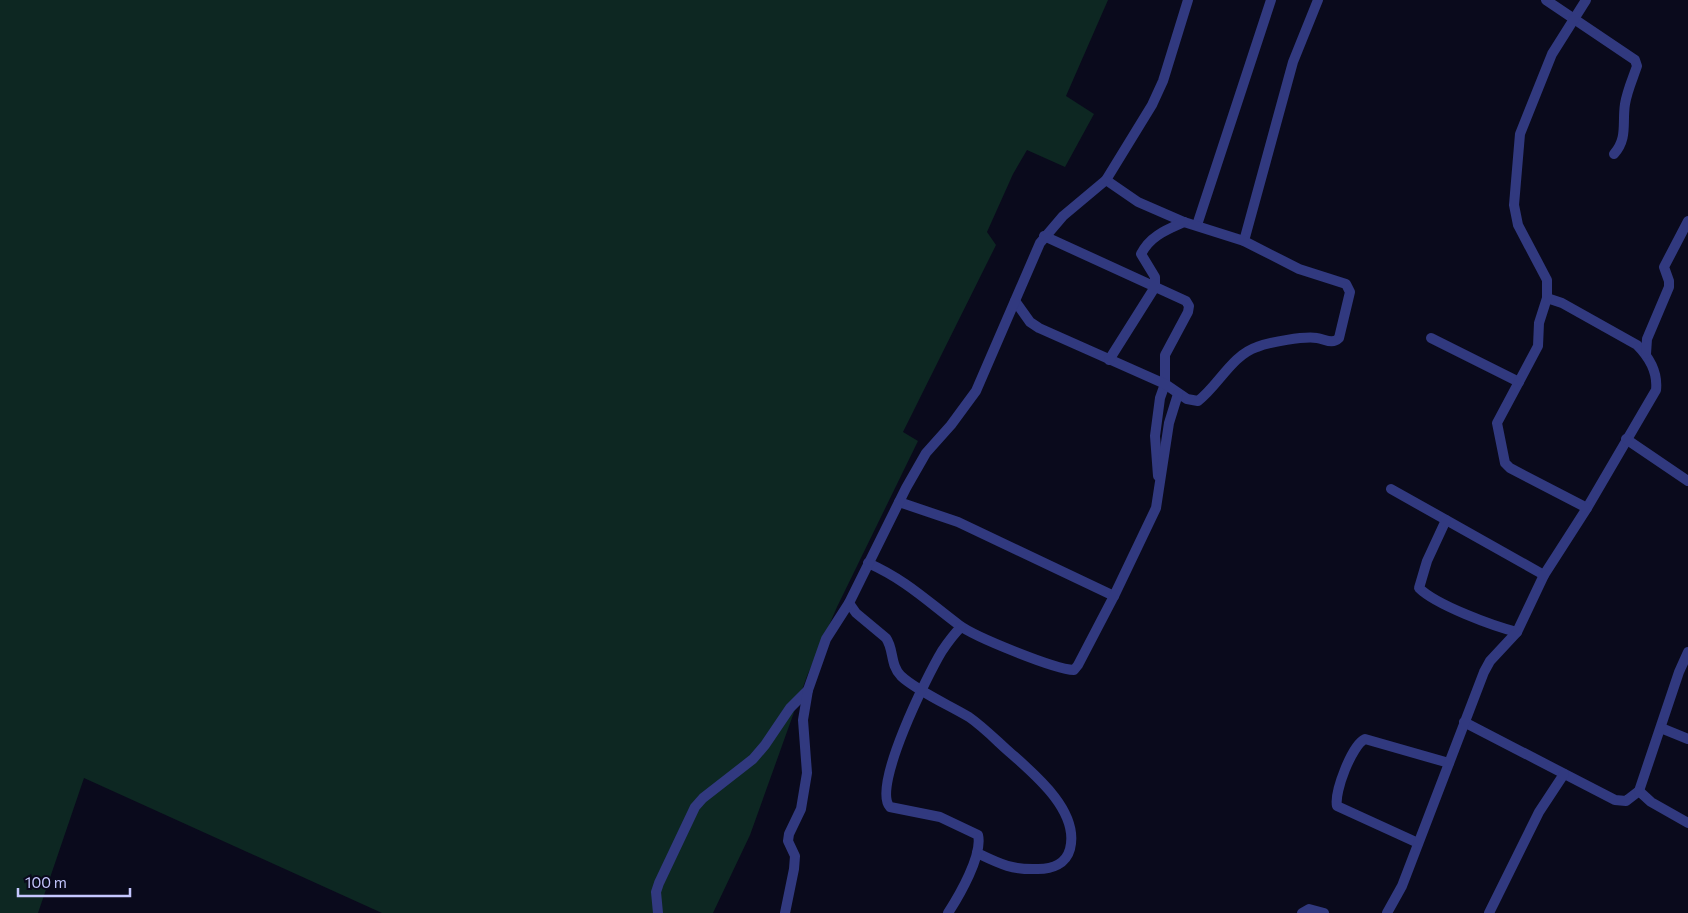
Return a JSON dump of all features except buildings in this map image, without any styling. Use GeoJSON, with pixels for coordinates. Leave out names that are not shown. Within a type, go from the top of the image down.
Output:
{"type":"FeatureCollection","features":[{"type":"Feature","properties":{"kind":"street"},"geometry":{"type":"LineString","coordinates":[[658,913],[656,892],[659,883],[696,808],[703,798],[753,759],[790,708],[808,690],[814,680],[826,639],[849,603],[899,502],[926,453],[951,425],[976,391],[1033,255],[1044,236],[1062,216],[1106,180],[1152,105],[1163,81],[1188,0]]}},
{"type":"Feature","properties":{"kind":"street"},"geometry":{"type":"LineString","coordinates":[[1197,225],[1272,0]]}},
{"type":"Feature","properties":{"kind":"street"},"geometry":{"type":"LineString","coordinates":[[1244,241],[1294,62],[1318,0]]}},
{"type":"Feature","properties":{"kind":"street"},"geometry":{"type":"LineString","coordinates":[[1546,0],[1573,20],[1630,55],[1637,66],[1625,104],[1624,131],[1621,144],[1614,154]]}},
{"type":"Feature","properties":{"kind":"street"},"geometry":{"type":"LineString","coordinates":[[1586,0],[1552,54],[1520,134],[1514,206],[1518,225],[1547,280],[1547,298],[1539,322],[1538,346],[1497,422],[1505,463],[1517,473],[1587,508]]}},
{"type":"Feature","properties":{"kind":"street"},"geometry":{"type":"LineString","coordinates":[[1015,301],[1030,322],[1039,328],[1165,384],[1187,399],[1198,401],[1245,353],[1256,347],[1316,338],[1330,342],[1339,338],[1350,288],[1346,284],[1299,269],[1244,241],[1184,222],[1138,202],[1106,180]]}},
{"type":"Feature","properties":{"kind":"street"},"geometry":{"type":"LineString","coordinates":[[1646,354],[1647,339],[1669,287],[1670,281],[1664,267],[1688,221]]}},
{"type":"Feature","properties":{"kind":"street"},"geometry":{"type":"LineString","coordinates":[[1109,360],[1155,287],[1154,278],[1141,254],[1158,234],[1184,222]]}},
{"type":"Feature","properties":{"kind":"street"},"geometry":{"type":"LineString","coordinates":[[1044,236],[1186,301],[1189,306],[1188,312],[1165,355],[1165,384],[1160,398],[1155,436],[1155,462],[1159,484]]}},
{"type":"Feature","properties":{"kind":"street"},"geometry":{"type":"LineString","coordinates":[[1387,913],[1402,886],[1464,722],[1490,661],[1517,632],[1544,575],[1587,508],[1656,390],[1657,378],[1646,354],[1637,346],[1562,303],[1547,298]]}},
{"type":"Feature","properties":{"kind":"street"},"geometry":{"type":"LineString","coordinates":[[1431,338],[1519,382]]}},
{"type":"Feature","properties":{"kind":"street"},"geometry":{"type":"LineString","coordinates":[[868,563],[901,579],[961,627],[1022,654],[1074,670],[1114,596],[1156,508],[1169,423],[1178,394]]}},
{"type":"Feature","properties":{"kind":"street"},"geometry":{"type":"LineString","coordinates":[[1626,439],[1688,481]]}},
{"type":"Feature","properties":{"kind":"street"},"geometry":{"type":"LineString","coordinates":[[1391,489],[1544,575]]}},
{"type":"Feature","properties":{"kind":"street"},"geometry":{"type":"LineString","coordinates":[[899,502],[958,522],[1114,596]]}},
{"type":"Feature","properties":{"kind":"street"},"geometry":{"type":"LineString","coordinates":[[1446,520],[1427,561],[1419,588],[1433,598],[1480,619],[1517,632]]}},
{"type":"Feature","properties":{"kind":"street"},"geometry":{"type":"LineString","coordinates":[[849,603],[856,613],[890,643],[894,665],[902,677],[969,718],[1034,773],[1057,801],[1069,822],[1072,836],[1069,855],[1059,865],[1047,869],[1008,868],[977,854]]}},
{"type":"Feature","properties":{"kind":"street"},"geometry":{"type":"LineString","coordinates":[[948,913],[960,894],[977,854],[980,844],[978,835],[971,830],[940,817],[898,810],[886,803],[890,774],[901,736],[922,689],[942,651],[961,627]]}},
{"type":"Feature","properties":{"kind":"street"},"geometry":{"type":"LineString","coordinates":[[1464,722],[1621,802],[1626,801],[1639,791],[1679,672],[1688,652]]}},
{"type":"Feature","properties":{"kind":"street"},"geometry":{"type":"LineString","coordinates":[[785,913],[794,869],[794,856],[788,841],[788,834],[801,809],[807,773],[803,720],[808,690]]}},
{"type":"Feature","properties":{"kind":"street"},"geometry":{"type":"LineString","coordinates":[[1661,728],[1688,739]]}},
{"type":"Feature","properties":{"kind":"street"},"geometry":{"type":"LineString","coordinates":[[1418,843],[1337,806],[1336,796],[1353,750],[1358,742],[1365,739],[1449,763]]}},
{"type":"Feature","properties":{"kind":"street"},"geometry":{"type":"LineString","coordinates":[[1489,913],[1539,812],[1564,774]]}},
{"type":"Feature","properties":{"kind":"street"},"geometry":{"type":"LineString","coordinates":[[1639,791],[1650,802],[1688,823]]}},
{"type":"Feature","properties":{"kind":"street"},"geometry":{"type":"LineString","coordinates":[[1302,913],[1309,909],[1324,913]]}},
{"type":"Feature","properties":{"kind":"green space"},"geometry":{"type":"Polygon","coordinates":[[[0,0],[1108,0],[1066,96],[1094,114],[1065,167],[1027,150],[1013,174],[987,232],[996,245],[903,432],[918,441],[837,607],[807,676],[750,835],[713,913],[382,913],[84,778],[38,913],[0,913],[0,0]]]}}]}
